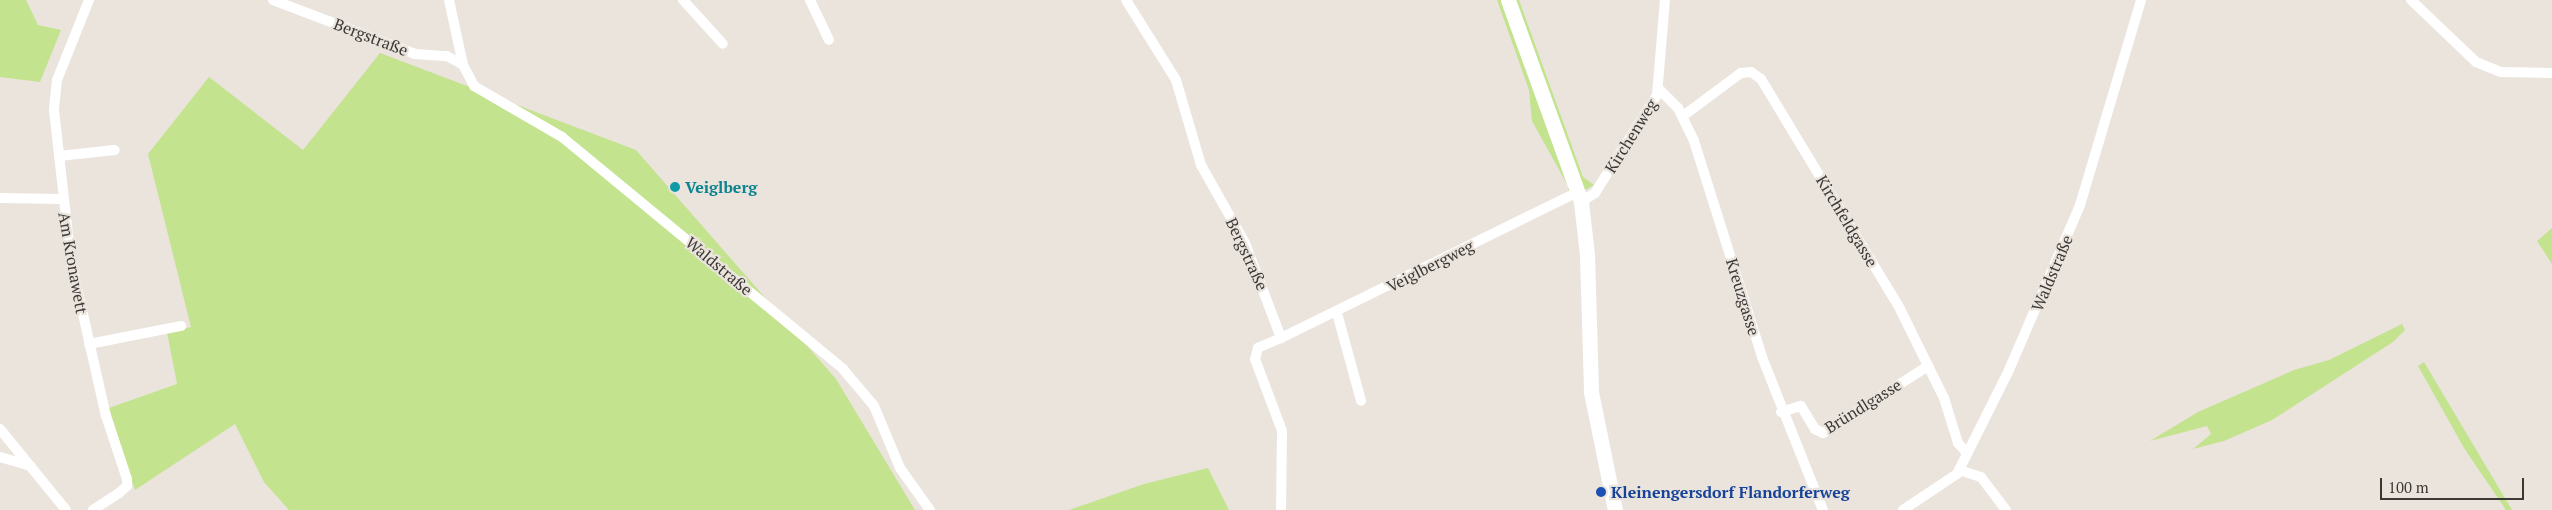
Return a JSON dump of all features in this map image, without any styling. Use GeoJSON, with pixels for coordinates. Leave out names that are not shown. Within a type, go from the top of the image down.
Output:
{"type":"FeatureCollection","features":[{"type":"Feature","properties":{"kind":"main road"},"geometry":{"type":"LineString","coordinates":[[1508,0],[1580,197],[1587,255],[1591,392],[1615,510]]}},
{"type":"Feature","properties":{"kind":"street","name":"Am Kronawett"},"geometry":{"type":"LineString","coordinates":[[89,0],[57,80],[54,110],[62,198],[89,344],[127,486],[92,510]]}},
{"type":"Feature","properties":{"kind":"street","name":"Bergstraße"},"geometry":{"type":"LineString","coordinates":[[273,0],[415,54],[446,56],[463,65]]}},
{"type":"Feature","properties":{"kind":"street"},"geometry":{"type":"LineString","coordinates":[[449,0],[463,65]]}},
{"type":"Feature","properties":{"kind":"street"},"geometry":{"type":"LineString","coordinates":[[683,0],[723,44]]}},
{"type":"Feature","properties":{"kind":"street"},"geometry":{"type":"LineString","coordinates":[[810,0],[830,40]]}},
{"type":"Feature","properties":{"kind":"street","name":"Bergstraße"},"geometry":{"type":"LineString","coordinates":[[1126,0],[1176,80],[1201,165],[1246,243],[1281,338]]}},
{"type":"Feature","properties":{"kind":"street","name":"Kirchenweg"},"geometry":{"type":"LineString","coordinates":[[1580,197],[1595,193],[1659,89],[1664,0]]}},
{"type":"Feature","properties":{"kind":"street","name":"Waldstraße"},"geometry":{"type":"LineString","coordinates":[[1904,510],[1950,480],[1959,470],[1966,452],[2017,353],[2075,220],[2141,0]]}},
{"type":"Feature","properties":{"kind":"street"},"geometry":{"type":"LineString","coordinates":[[2411,0],[2476,62],[2501,72],[2552,73]]}},
{"type":"Feature","properties":{"kind":"street","name":"Waldstraße"},"geometry":{"type":"LineString","coordinates":[[463,65],[474,86],[562,137],[843,369],[874,406],[900,468],[930,510]]}},
{"type":"Feature","properties":{"kind":"street","name":"Kirchfeldgasse"},"geometry":{"type":"LineString","coordinates":[[1683,116],[1741,73],[1751,72],[1761,79],[1898,305],[1946,403],[1958,443],[1966,452]]}},
{"type":"Feature","properties":{"kind":"street","name":"Kreuzgasse"},"geometry":{"type":"LineString","coordinates":[[1659,89],[1683,116],[1701,160],[1781,412],[1823,510]]}},
{"type":"Feature","properties":{"kind":"street"},"geometry":{"type":"LineString","coordinates":[[59,156],[115,150]]}},
{"type":"Feature","properties":{"kind":"street","name":"Veiglbergweg"},"geometry":{"type":"LineString","coordinates":[[1281,338],[1580,197]]}},
{"type":"Feature","properties":{"kind":"street"},"geometry":{"type":"LineString","coordinates":[[0,198],[62,198]]}},
{"type":"Feature","properties":{"kind":"street"},"geometry":{"type":"LineString","coordinates":[[1337,313],[1361,401]]}},
{"type":"Feature","properties":{"kind":"street"},"geometry":{"type":"LineString","coordinates":[[89,344],[181,326]]}},
{"type":"Feature","properties":{"kind":"street"},"geometry":{"type":"LineString","coordinates":[[1281,338],[1258,348],[1255,359],[1282,431],[1281,510]]}},
{"type":"Feature","properties":{"kind":"street","name":"Bründlgasse"},"geometry":{"type":"LineString","coordinates":[[1781,412],[1801,406],[1816,429],[1823,433],[1928,366]]}},
{"type":"Feature","properties":{"kind":"street"},"geometry":{"type":"LineString","coordinates":[[0,429],[66,510]]}},
{"type":"Feature","properties":{"kind":"street"},"geometry":{"type":"LineString","coordinates":[[7,437],[0,455],[32,467]]}},
{"type":"Feature","properties":{"kind":"street"},"geometry":{"type":"LineString","coordinates":[[1959,470],[1982,477],[2006,510]]}},
{"type":"Feature","properties":{"kind":"green space"},"geometry":{"type":"Polygon","coordinates":[[[0,0],[26,0],[38,25],[61,30],[40,82],[0,77],[0,0]]]}},
{"type":"Feature","properties":{"kind":"green space"},"geometry":{"type":"Polygon","coordinates":[[[1497,0],[1519,0],[1583,177],[1594,185],[1569,199],[1568,186],[1532,121],[1529,90],[1497,0]]]}},
{"type":"Feature","properties":{"kind":"green space"},"geometry":{"type":"Polygon","coordinates":[[[380,53],[636,150],[836,379],[915,510],[289,510],[264,482],[235,424],[135,490],[109,408],[177,384],[167,332],[191,327],[148,154],[209,77],[303,150],[380,53]]]}},
{"type":"Feature","properties":{"kind":"green space"},"geometry":{"type":"Polygon","coordinates":[[[2552,228],[2552,264],[2537,241],[2552,228]]]}},
{"type":"Feature","properties":{"kind":"green space"},"geometry":{"type":"Polygon","coordinates":[[[2402,324],[2405,330],[2393,342],[2272,420],[2224,441],[2193,449],[2211,434],[2207,426],[2150,441],[2198,412],[2294,370],[2329,360],[2402,324]]]}},
{"type":"Feature","properties":{"kind":"green space"},"geometry":{"type":"Polygon","coordinates":[[[2424,362],[2512,510],[2506,510],[2464,448],[2418,366],[2424,362]]]}},
{"type":"Feature","properties":{"kind":"green space"},"geometry":{"type":"Polygon","coordinates":[[[1208,468],[1229,510],[1069,510],[1144,484],[1208,468]]]}},
{"type":"Feature","properties":{"kind":"place","name":"Veiglberg"},"geometry":{"type":"Point","coordinates":[675,187]}},
{"type":"Feature","properties":{"kind":"place","name":"Kleinengersdorf Flandorferweg"},"geometry":{"type":"Point","coordinates":[1601,492]}}]}
